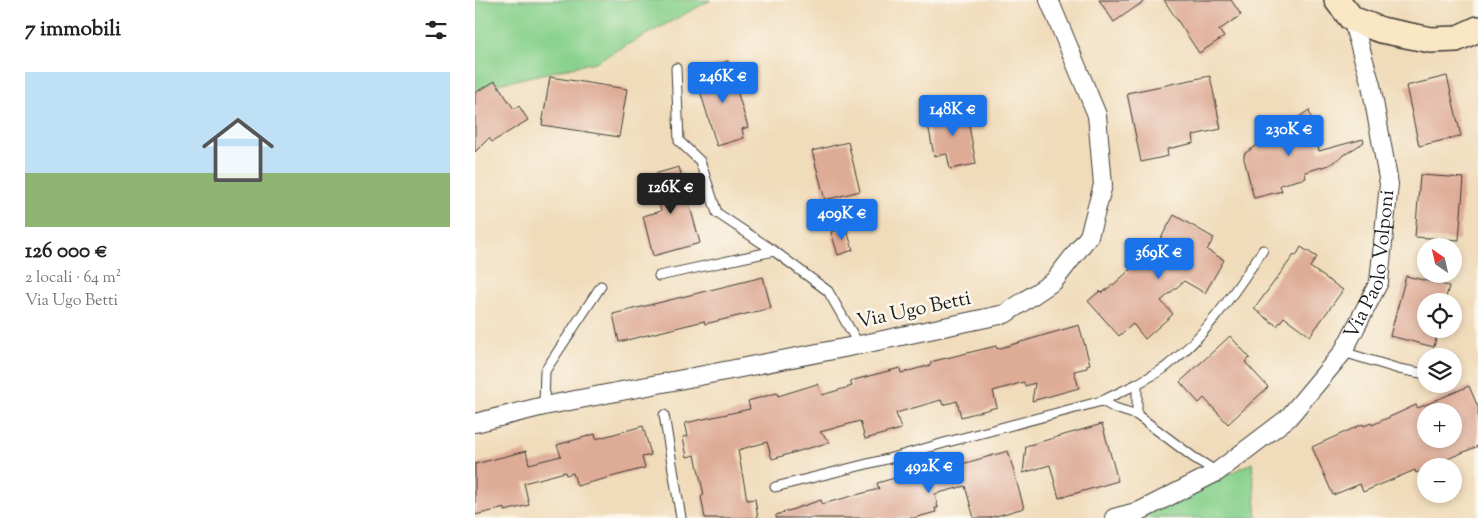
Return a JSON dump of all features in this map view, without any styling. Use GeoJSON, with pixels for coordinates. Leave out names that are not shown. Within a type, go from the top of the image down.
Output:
{"type":"FeatureCollection","features":[{"type":"Feature","properties":{"kind":"street","name":"Via Ugo Betti"},"geometry":{"type":"LineString","coordinates":[[475,423],[544,406],[859,345],[1005,314],[1053,281],[1089,236],[1103,185],[1097,115],[1049,0]]}},
{"type":"Feature","properties":{"kind":"street","name":"Via Paolo Volponi"},"geometry":{"type":"LineString","coordinates":[[1344,10],[1381,30],[1431,40],[1456,39],[1478,29]]}},
{"type":"Feature","properties":{"kind":"street","name":"Via Paolo Volponi"},"geometry":{"type":"LineString","coordinates":[[1113,518],[1141,511],[1217,472],[1288,418],[1343,352],[1379,282],[1389,184],[1371,85],[1344,10]]}},
{"type":"Feature","properties":{"kind":"lane"},"geometry":{"type":"LineString","coordinates":[[676,68],[679,141],[699,161],[717,213],[774,251],[828,291],[859,345]]}},
{"type":"Feature","properties":{"kind":"lane"},"geometry":{"type":"LineString","coordinates":[[775,487],[899,456],[1102,401],[1137,384],[1167,366],[1202,333],[1226,304],[1263,250]]}},
{"type":"Feature","properties":{"kind":"lane"},"geometry":{"type":"LineString","coordinates":[[659,276],[774,251]]}},
{"type":"Feature","properties":{"kind":"lane"},"geometry":{"type":"LineString","coordinates":[[544,406],[545,371],[601,286]]}},
{"type":"Feature","properties":{"kind":"lane"},"geometry":{"type":"LineString","coordinates":[[1343,352],[1399,369],[1417,372]]}},
{"type":"Feature","properties":{"kind":"lane"},"geometry":{"type":"LineString","coordinates":[[1137,384],[1137,415]]}},
{"type":"Feature","properties":{"kind":"lane"},"geometry":{"type":"LineString","coordinates":[[1102,401],[1115,408],[1137,415],[1193,457],[1217,472]]}},
{"type":"Feature","properties":{"kind":"lane"},"geometry":{"type":"LineString","coordinates":[[664,415],[681,518]]}},
{"type":"Feature","properties":{"kind":"green space"},"geometry":{"type":"Polygon","coordinates":[[[475,0],[711,0],[595,62],[480,88],[475,93],[475,0]]]}},
{"type":"Feature","properties":{"kind":"green space"},"geometry":{"type":"Polygon","coordinates":[[[1252,463],[1257,518],[1144,518],[1152,509],[1252,463]]]}},
{"type":"Feature","properties":{"kind":"building"},"geometry":{"type":"Polygon","coordinates":[[[1099,0],[1146,0],[1114,22],[1099,0]]]}},
{"type":"Feature","properties":{"kind":"building"},"geometry":{"type":"Polygon","coordinates":[[[1164,0],[1231,0],[1241,15],[1219,30],[1224,37],[1199,53],[1164,0]]]}},
{"type":"Feature","properties":{"kind":"building"},"geometry":{"type":"Polygon","coordinates":[[[728,61],[748,127],[742,129],[744,138],[717,146],[700,91],[705,90],[699,70],[728,61]]]}},
{"type":"Feature","properties":{"kind":"building"},"geometry":{"type":"Polygon","coordinates":[[[1210,76],[1221,129],[1193,135],[1194,143],[1167,149],[1168,156],[1141,162],[1127,93],[1210,76]]]}},
{"type":"Feature","properties":{"kind":"building"},"geometry":{"type":"Polygon","coordinates":[[[1447,76],[1461,136],[1419,146],[1406,86],[1447,76]]]}},
{"type":"Feature","properties":{"kind":"building"},"geometry":{"type":"Polygon","coordinates":[[[550,77],[627,89],[619,137],[542,125],[550,77]]]}},
{"type":"Feature","properties":{"kind":"building"},"geometry":{"type":"Polygon","coordinates":[[[495,81],[514,109],[519,106],[528,120],[492,142],[489,138],[475,152],[475,93],[495,81]]]}},
{"type":"Feature","properties":{"kind":"building"},"geometry":{"type":"Polygon","coordinates":[[[965,103],[976,164],[950,169],[947,154],[934,156],[928,124],[944,120],[942,107],[965,103]]]}},
{"type":"Feature","properties":{"kind":"building"},"geometry":{"type":"Polygon","coordinates":[[[1309,110],[1319,151],[1363,139],[1364,142],[1329,165],[1305,172],[1306,178],[1280,185],[1282,191],[1254,198],[1244,154],[1309,110]]]}},
{"type":"Feature","properties":{"kind":"building"},"geometry":{"type":"Polygon","coordinates":[[[848,142],[860,191],[825,200],[812,151],[848,142]]]}},
{"type":"Feature","properties":{"kind":"building"},"geometry":{"type":"Polygon","coordinates":[[[679,167],[700,243],[653,256],[643,216],[661,211],[651,175],[679,167]]]}},
{"type":"Feature","properties":{"kind":"building"},"geometry":{"type":"Polygon","coordinates":[[[1420,175],[1464,178],[1459,238],[1415,237],[1420,175]]]}},
{"type":"Feature","properties":{"kind":"building"},"geometry":{"type":"Polygon","coordinates":[[[1174,215],[1214,238],[1207,250],[1224,260],[1205,293],[1184,281],[1161,301],[1173,314],[1145,339],[1133,324],[1119,336],[1088,301],[1100,291],[1102,293],[1113,285],[1155,248],[1174,215]]]}},
{"type":"Feature","properties":{"kind":"building"},"geometry":{"type":"Polygon","coordinates":[[[846,227],[853,250],[838,255],[831,232],[846,227]]]}},
{"type":"Feature","properties":{"kind":"building"},"geometry":{"type":"Polygon","coordinates":[[[1301,247],[1317,257],[1310,267],[1343,290],[1310,336],[1284,317],[1277,326],[1254,309],[1301,247]]]}},
{"type":"Feature","properties":{"kind":"building"},"geometry":{"type":"Polygon","coordinates":[[[1406,276],[1417,279],[1417,283],[1436,283],[1449,286],[1447,293],[1417,293],[1417,338],[1436,338],[1434,347],[1390,336],[1406,276]]]}},
{"type":"Feature","properties":{"kind":"building"},"geometry":{"type":"Polygon","coordinates":[[[763,277],[771,308],[705,324],[704,321],[619,342],[613,314],[763,277]]]}},
{"type":"Feature","properties":{"kind":"building"},"geometry":{"type":"Polygon","coordinates":[[[1079,325],[1090,364],[1087,365],[1087,368],[1074,371],[1079,388],[1032,401],[1035,383],[1025,386],[1024,382],[993,391],[997,407],[961,417],[957,401],[943,405],[941,400],[896,413],[901,429],[865,439],[860,421],[820,432],[830,442],[772,459],[767,442],[738,450],[747,500],[755,499],[758,518],[705,518],[701,496],[704,495],[695,455],[687,457],[683,437],[688,436],[685,423],[750,409],[748,401],[777,393],[778,396],[817,384],[822,395],[852,386],[850,381],[900,368],[901,373],[931,365],[930,362],[996,346],[997,349],[1079,325]]]}},
{"type":"Feature","properties":{"kind":"building"},"geometry":{"type":"Polygon","coordinates":[[[1230,336],[1250,358],[1245,362],[1268,387],[1228,424],[1204,398],[1199,403],[1180,382],[1230,336]]]}},
{"type":"Feature","properties":{"kind":"building"},"geometry":{"type":"Polygon","coordinates":[[[1469,386],[1478,407],[1478,446],[1450,458],[1417,458],[1416,473],[1415,470],[1363,492],[1360,484],[1333,495],[1312,447],[1363,424],[1364,426],[1371,423],[1372,425],[1416,405],[1417,448],[1462,448],[1462,403],[1430,403],[1453,393],[1462,393],[1462,389],[1469,386]]]}},
{"type":"Feature","properties":{"kind":"building"},"geometry":{"type":"Polygon","coordinates":[[[1102,424],[1118,481],[1059,498],[1050,465],[1023,473],[1026,446],[1102,424]]]}},
{"type":"Feature","properties":{"kind":"building"},"geometry":{"type":"Polygon","coordinates":[[[643,426],[651,455],[642,457],[645,468],[577,486],[573,473],[566,475],[565,472],[524,483],[529,505],[505,511],[505,508],[475,515],[475,464],[526,451],[529,464],[561,456],[557,445],[595,434],[596,439],[643,426]]]}},
{"type":"Feature","properties":{"kind":"building"},"geometry":{"type":"Polygon","coordinates":[[[1008,451],[1024,508],[989,518],[974,518],[965,486],[935,494],[938,508],[935,508],[936,512],[914,518],[776,518],[776,515],[821,500],[822,504],[879,489],[877,483],[909,474],[911,481],[1008,451]]]}}]}
